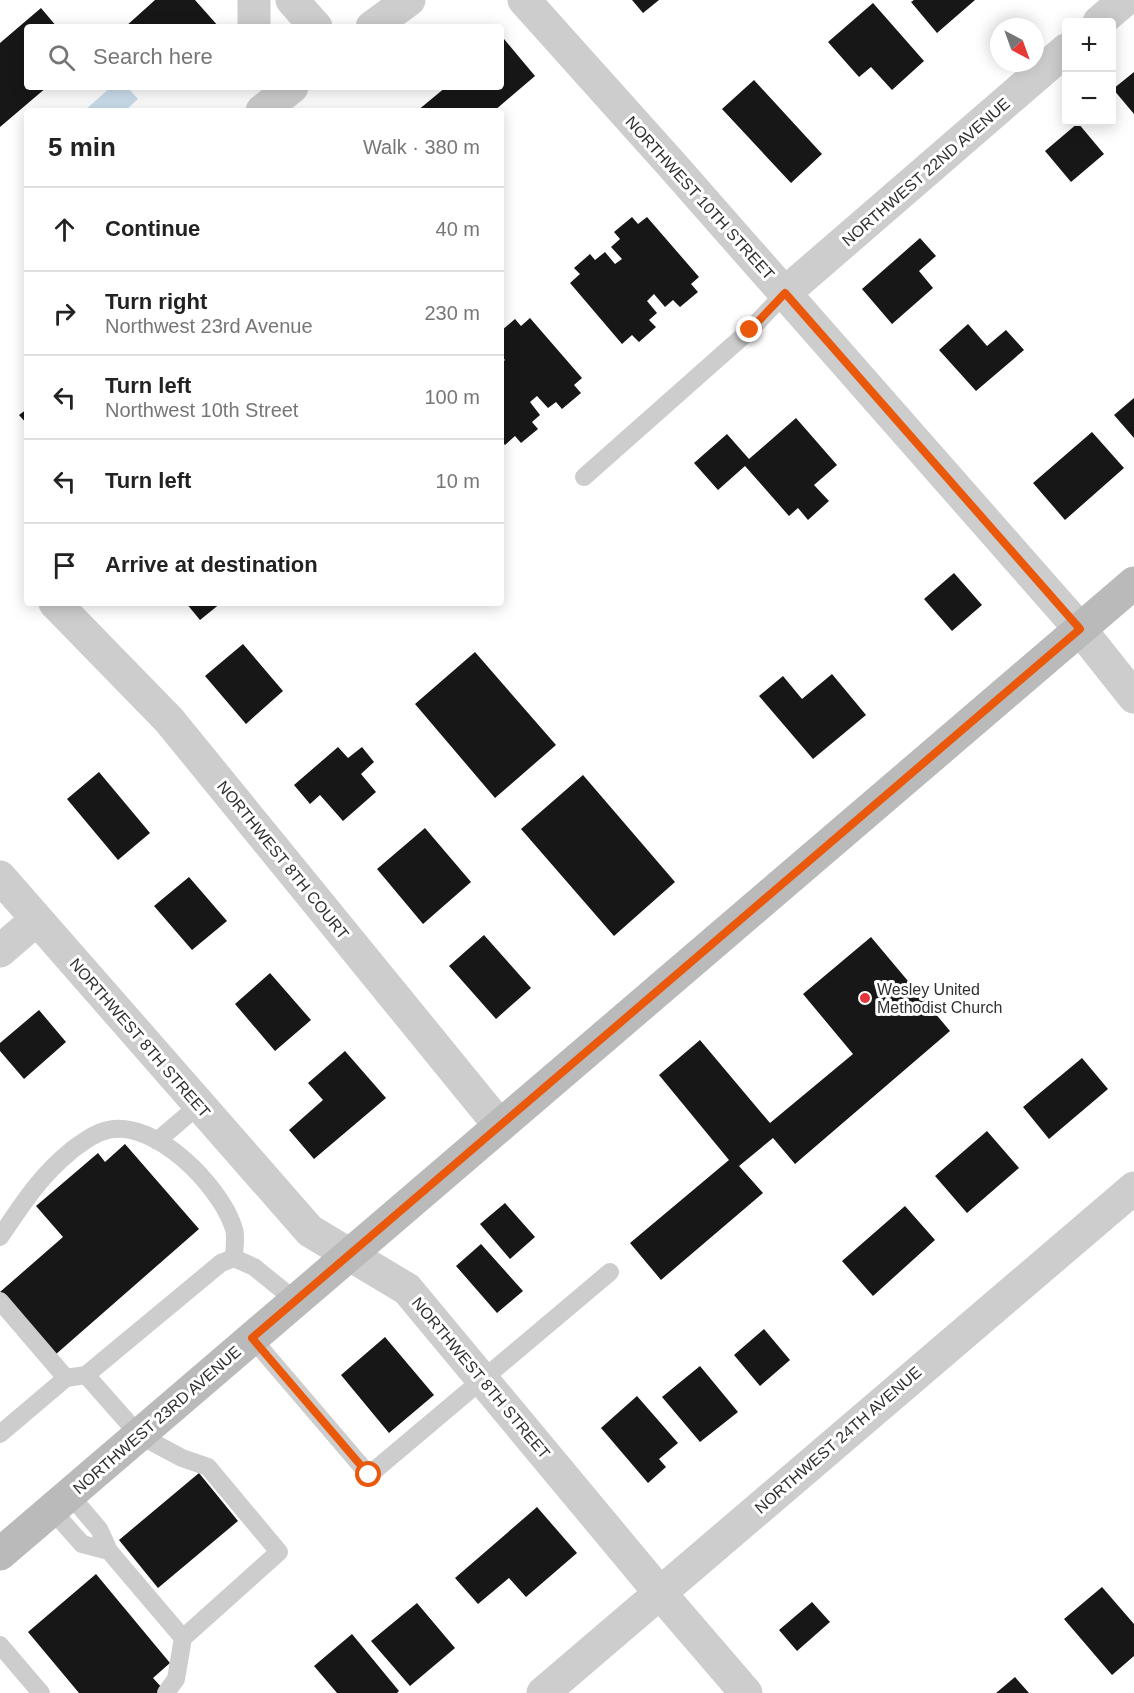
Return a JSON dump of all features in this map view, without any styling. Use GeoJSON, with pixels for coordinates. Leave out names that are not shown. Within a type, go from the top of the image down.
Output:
{"type":"FeatureCollection","features":[{"type":"Feature","properties":{"kind":"main road","name":"NORTHWEST 23RD AVENUE"},"geometry":{"type":"LineString","coordinates":[[0,1554],[1134,584]]}},
{"type":"Feature","properties":{"kind":"street"},"geometry":{"type":"LineString","coordinates":[[254,0],[254,24]]}},
{"type":"Feature","properties":{"kind":"street"},"geometry":{"type":"LineString","coordinates":[[292,0],[313,24]]}},
{"type":"Feature","properties":{"kind":"street"},"geometry":{"type":"LineString","coordinates":[[376,24],[409,0]]}},
{"type":"Feature","properties":{"kind":"street","name":"NORTHWEST 10TH STREET"},"geometry":{"type":"LineString","coordinates":[[524,0],[1080,629],[1134,697]]}},
{"type":"Feature","properties":{"kind":"street"},"geometry":{"type":"LineString","coordinates":[[1104,18],[1125,0]]}},
{"type":"Feature","properties":{"kind":"street","name":"NORTHWEST 22ND AVENUE"},"geometry":{"type":"LineString","coordinates":[[785,293],[1062,53]]}},
{"type":"Feature","properties":{"kind":"street"},"geometry":{"type":"LineString","coordinates":[[266,108],[288,90]]}},
{"type":"Feature","properties":{"kind":"street","name":"NORTHWEST 8TH COURT"},"geometry":{"type":"LineString","coordinates":[[58,606],[169,720],[500,1126]]}},
{"type":"Feature","properties":{"kind":"street","name":"NORTHWEST 8TH STREET"},"geometry":{"type":"LineString","coordinates":[[0,877],[310,1231],[407,1290],[746,1693]]}},
{"type":"Feature","properties":{"kind":"street"},"geometry":{"type":"LineString","coordinates":[[0,951],[36,920]]}},
{"type":"Feature","properties":{"kind":"street","name":"NORTHWEST 24TH AVENUE"},"geometry":{"type":"LineString","coordinates":[[543,1693],[1134,1188]]}},
{"type":"Feature","properties":{"kind":"lane"},"geometry":{"type":"LineString","coordinates":[[584,477],[750,330],[785,293]]}},
{"type":"Feature","properties":{"kind":"lane"},"geometry":{"type":"LineString","coordinates":[[157,1141],[200,1105]]}},
{"type":"Feature","properties":{"kind":"lane"},"geometry":{"type":"LineString","coordinates":[[0,1237],[36,1184],[55,1164],[87,1138],[107,1130],[128,1128],[157,1141],[180,1156],[206,1179],[225,1206],[235,1229],[234,1258]]}},
{"type":"Feature","properties":{"kind":"lane"},"geometry":{"type":"LineString","coordinates":[[0,1434],[66,1378],[86,1376],[221,1263],[234,1258],[254,1267],[296,1301]]}},
{"type":"Feature","properties":{"kind":"lane"},"geometry":{"type":"LineString","coordinates":[[252,1338],[369,1475],[610,1272]]}},
{"type":"Feature","properties":{"kind":"lane"},"geometry":{"type":"LineString","coordinates":[[0,1301],[66,1378]]}},
{"type":"Feature","properties":{"kind":"lane"},"geometry":{"type":"LineString","coordinates":[[86,1376],[139,1435],[182,1458],[208,1467],[279,1552],[183,1638],[176,1679],[166,1693]]}},
{"type":"Feature","properties":{"kind":"lane"},"geometry":{"type":"LineString","coordinates":[[61,1502],[82,1544],[109,1551],[183,1638]]}},
{"type":"Feature","properties":{"kind":"lane"},"geometry":{"type":"LineString","coordinates":[[0,1646],[41,1693]]}},
{"type":"Feature","properties":{"kind":"water"},"geometry":{"type":"Polygon","coordinates":[[[108,90],[130,90],[138,99],[128,108],[87,108],[108,90]]]}},
{"type":"Feature","properties":{"kind":"building"},"geometry":{"type":"Polygon","coordinates":[[[155,0],[195,0],[216,24],[128,24],[155,0]]]}},
{"type":"Feature","properties":{"kind":"building"},"geometry":{"type":"Polygon","coordinates":[[[632,0],[659,0],[643,13],[632,0]]]}},
{"type":"Feature","properties":{"kind":"building"},"geometry":{"type":"Polygon","coordinates":[[[914,0],[975,0],[937,33],[911,2],[914,0]]]}},
{"type":"Feature","properties":{"kind":"building"},"geometry":{"type":"Polygon","coordinates":[[[873,3],[924,61],[892,90],[871,67],[859,77],[828,42],[873,3]]]}},
{"type":"Feature","properties":{"kind":"building"},"geometry":{"type":"Polygon","coordinates":[[[41,8],[54,24],[24,24],[24,90],[43,90],[0,127],[0,43],[41,8]]]}},
{"type":"Feature","properties":{"kind":"building"},"geometry":{"type":"Polygon","coordinates":[[[504,39],[535,76],[498,108],[421,108],[442,90],[504,90],[504,39]]]}},
{"type":"Feature","properties":{"kind":"building"},"geometry":{"type":"Polygon","coordinates":[[[1134,72],[1134,114],[1116,93],[1116,87],[1134,72]]]}},
{"type":"Feature","properties":{"kind":"building"},"geometry":{"type":"Polygon","coordinates":[[[754,80],[822,154],[791,183],[722,109],[754,80]]]}},
{"type":"Feature","properties":{"kind":"building"},"geometry":{"type":"Polygon","coordinates":[[[1074,126],[1081,126],[1104,154],[1071,182],[1045,151],[1074,126]]]}},
{"type":"Feature","properties":{"kind":"building"},"geometry":{"type":"Polygon","coordinates":[[[632,217],[638,224],[647,217],[699,277],[691,284],[698,292],[680,307],[673,300],[665,307],[654,294],[647,301],[657,313],[649,320],[656,327],[639,342],[632,335],[622,344],[570,283],[580,274],[574,268],[590,254],[595,260],[605,252],[615,264],[622,259],[611,247],[620,239],[614,232],[632,217]]]}},
{"type":"Feature","properties":{"kind":"building"},"geometry":{"type":"Polygon","coordinates":[[[920,238],[936,256],[919,271],[933,288],[892,324],[862,289],[920,238]]]}},
{"type":"Feature","properties":{"kind":"building"},"geometry":{"type":"Polygon","coordinates":[[[530,318],[582,378],[574,385],[581,393],[562,409],[556,402],[548,408],[537,396],[530,402],[540,415],[532,422],[538,429],[521,443],[515,436],[505,445],[504,328],[515,319],[521,326],[530,318]]]}},
{"type":"Feature","properties":{"kind":"building"},"geometry":{"type":"Polygon","coordinates":[[[968,324],[987,346],[1006,330],[1024,350],[976,391],[939,350],[968,324]]]}},
{"type":"Feature","properties":{"kind":"building"},"geometry":{"type":"Polygon","coordinates":[[[1134,398],[1134,438],[1114,415],[1134,398]]]}},
{"type":"Feature","properties":{"kind":"building"},"geometry":{"type":"Polygon","coordinates":[[[24,411],[24,421],[19,415],[24,411]]]}},
{"type":"Feature","properties":{"kind":"building"},"geometry":{"type":"Polygon","coordinates":[[[796,418],[837,465],[814,485],[829,501],[808,520],[798,508],[789,516],[745,466],[718,490],[694,463],[727,434],[749,459],[796,418]]]}},
{"type":"Feature","properties":{"kind":"building"},"geometry":{"type":"Polygon","coordinates":[[[1092,432],[1124,468],[1065,520],[1033,483],[1092,432]]]}},
{"type":"Feature","properties":{"kind":"building"},"geometry":{"type":"Polygon","coordinates":[[[954,573],[982,605],[952,631],[924,599],[954,573]]]}},
{"type":"Feature","properties":{"kind":"building"},"geometry":{"type":"Polygon","coordinates":[[[188,606],[217,606],[200,620],[188,606]]]}},
{"type":"Feature","properties":{"kind":"building"},"geometry":{"type":"Polygon","coordinates":[[[243,644],[283,691],[246,724],[205,676],[243,644]]]}},
{"type":"Feature","properties":{"kind":"building"},"geometry":{"type":"Polygon","coordinates":[[[475,652],[556,745],[495,798],[415,704],[475,652]]]}},
{"type":"Feature","properties":{"kind":"building"},"geometry":{"type":"Polygon","coordinates":[[[832,674],[866,715],[813,759],[759,696],[783,676],[802,699],[832,674]]]}},
{"type":"Feature","properties":{"kind":"building"},"geometry":{"type":"Polygon","coordinates":[[[338,747],[348,758],[362,747],[374,762],[361,774],[376,792],[343,821],[320,795],[310,804],[294,785],[338,747]]]}},
{"type":"Feature","properties":{"kind":"building"},"geometry":{"type":"Polygon","coordinates":[[[99,772],[150,833],[118,860],[67,799],[99,772]]]}},
{"type":"Feature","properties":{"kind":"building"},"geometry":{"type":"Polygon","coordinates":[[[583,775],[675,882],[614,936],[521,829],[583,775]]]}},
{"type":"Feature","properties":{"kind":"building"},"geometry":{"type":"Polygon","coordinates":[[[425,828],[471,882],[423,924],[377,869],[425,828]]]}},
{"type":"Feature","properties":{"kind":"building"},"geometry":{"type":"Polygon","coordinates":[[[189,877],[227,921],[192,950],[154,906],[189,877]]]}},
{"type":"Feature","properties":{"kind":"building"},"geometry":{"type":"Polygon","coordinates":[[[484,935],[531,988],[496,1019],[449,966],[484,935]]]}},
{"type":"Feature","properties":{"kind":"building"},"geometry":{"type":"Polygon","coordinates":[[[871,937],[950,1031],[795,1164],[773,1138],[739,1166],[763,1193],[661,1280],[630,1243],[729,1160],[659,1075],[700,1040],[770,1123],[853,1054],[803,994],[871,937]]]}},
{"type":"Feature","properties":{"kind":"building"},"geometry":{"type":"Polygon","coordinates":[[[270,973],[311,1020],[275,1051],[235,1004],[270,973]]]}},
{"type":"Feature","properties":{"kind":"building"},"geometry":{"type":"Polygon","coordinates":[[[39,1010],[66,1042],[24,1079],[0,1051],[0,1043],[39,1010]]]}},
{"type":"Feature","properties":{"kind":"building"},"geometry":{"type":"Polygon","coordinates":[[[345,1051],[386,1098],[314,1159],[289,1130],[323,1100],[308,1083],[345,1051]]]}},
{"type":"Feature","properties":{"kind":"building"},"geometry":{"type":"Polygon","coordinates":[[[1082,1058],[1108,1089],[1049,1139],[1023,1107],[1082,1058]]]}},
{"type":"Feature","properties":{"kind":"building"},"geometry":{"type":"Polygon","coordinates":[[[987,1131],[1019,1168],[967,1213],[935,1176],[987,1131]]]}},
{"type":"Feature","properties":{"kind":"building"},"geometry":{"type":"Polygon","coordinates":[[[125,1144],[199,1229],[55,1355],[0,1292],[63,1237],[36,1206],[98,1153],[105,1162],[125,1144]]]}},
{"type":"Feature","properties":{"kind":"building"},"geometry":{"type":"Polygon","coordinates":[[[505,1203],[535,1237],[510,1259],[480,1224],[505,1203]]]}},
{"type":"Feature","properties":{"kind":"building"},"geometry":{"type":"Polygon","coordinates":[[[905,1206],[935,1240],[873,1296],[842,1261],[905,1206]]]}},
{"type":"Feature","properties":{"kind":"building"},"geometry":{"type":"Polygon","coordinates":[[[481,1244],[523,1291],[497,1313],[456,1266],[481,1244]]]}},
{"type":"Feature","properties":{"kind":"building"},"geometry":{"type":"Polygon","coordinates":[[[764,1329],[790,1360],[760,1386],[734,1355],[764,1329]]]}},
{"type":"Feature","properties":{"kind":"building"},"geometry":{"type":"Polygon","coordinates":[[[385,1337],[434,1395],[389,1433],[341,1375],[385,1337]]]}},
{"type":"Feature","properties":{"kind":"building"},"geometry":{"type":"Polygon","coordinates":[[[700,1366],[738,1412],[700,1442],[662,1397],[700,1366]]]}},
{"type":"Feature","properties":{"kind":"building"},"geometry":{"type":"Polygon","coordinates":[[[637,1396],[678,1443],[659,1459],[666,1467],[648,1483],[601,1428],[637,1396]]]}},
{"type":"Feature","properties":{"kind":"building"},"geometry":{"type":"Polygon","coordinates":[[[199,1473],[238,1521],[158,1588],[119,1540],[199,1473]]]}},
{"type":"Feature","properties":{"kind":"building"},"geometry":{"type":"Polygon","coordinates":[[[537,1507],[577,1553],[526,1597],[509,1578],[478,1604],[455,1578],[537,1507]]]}},
{"type":"Feature","properties":{"kind":"building"},"geometry":{"type":"Polygon","coordinates":[[[96,1574],[170,1663],[153,1678],[164,1690],[161,1693],[79,1693],[28,1632],[96,1574]]]}},
{"type":"Feature","properties":{"kind":"building"},"geometry":{"type":"Polygon","coordinates":[[[1102,1587],[1134,1624],[1134,1656],[1112,1675],[1064,1619],[1102,1587]]]}},
{"type":"Feature","properties":{"kind":"building"},"geometry":{"type":"Polygon","coordinates":[[[812,1602],[830,1622],[797,1651],[779,1630],[812,1602]]]}},
{"type":"Feature","properties":{"kind":"building"},"geometry":{"type":"Polygon","coordinates":[[[417,1603],[455,1648],[410,1686],[371,1641],[417,1603]]]}},
{"type":"Feature","properties":{"kind":"building"},"geometry":{"type":"Polygon","coordinates":[[[352,1634],[399,1691],[397,1693],[337,1693],[314,1666],[352,1634]]]}},
{"type":"Feature","properties":{"kind":"building"},"geometry":{"type":"Polygon","coordinates":[[[1015,1677],[1029,1693],[996,1693],[1015,1677]]]}},
{"type":"Feature","properties":{"kind":"place","name":"Wesley United Methodist Church"},"geometry":{"type":"Point","coordinates":[865,998]}},
{"type":"Feature","properties":{"kind":"route"},"geometry":{"type":"LineString","coordinates":[[369,1475],[252,1338],[1080,629],[785,293],[750,330]]}}]}
